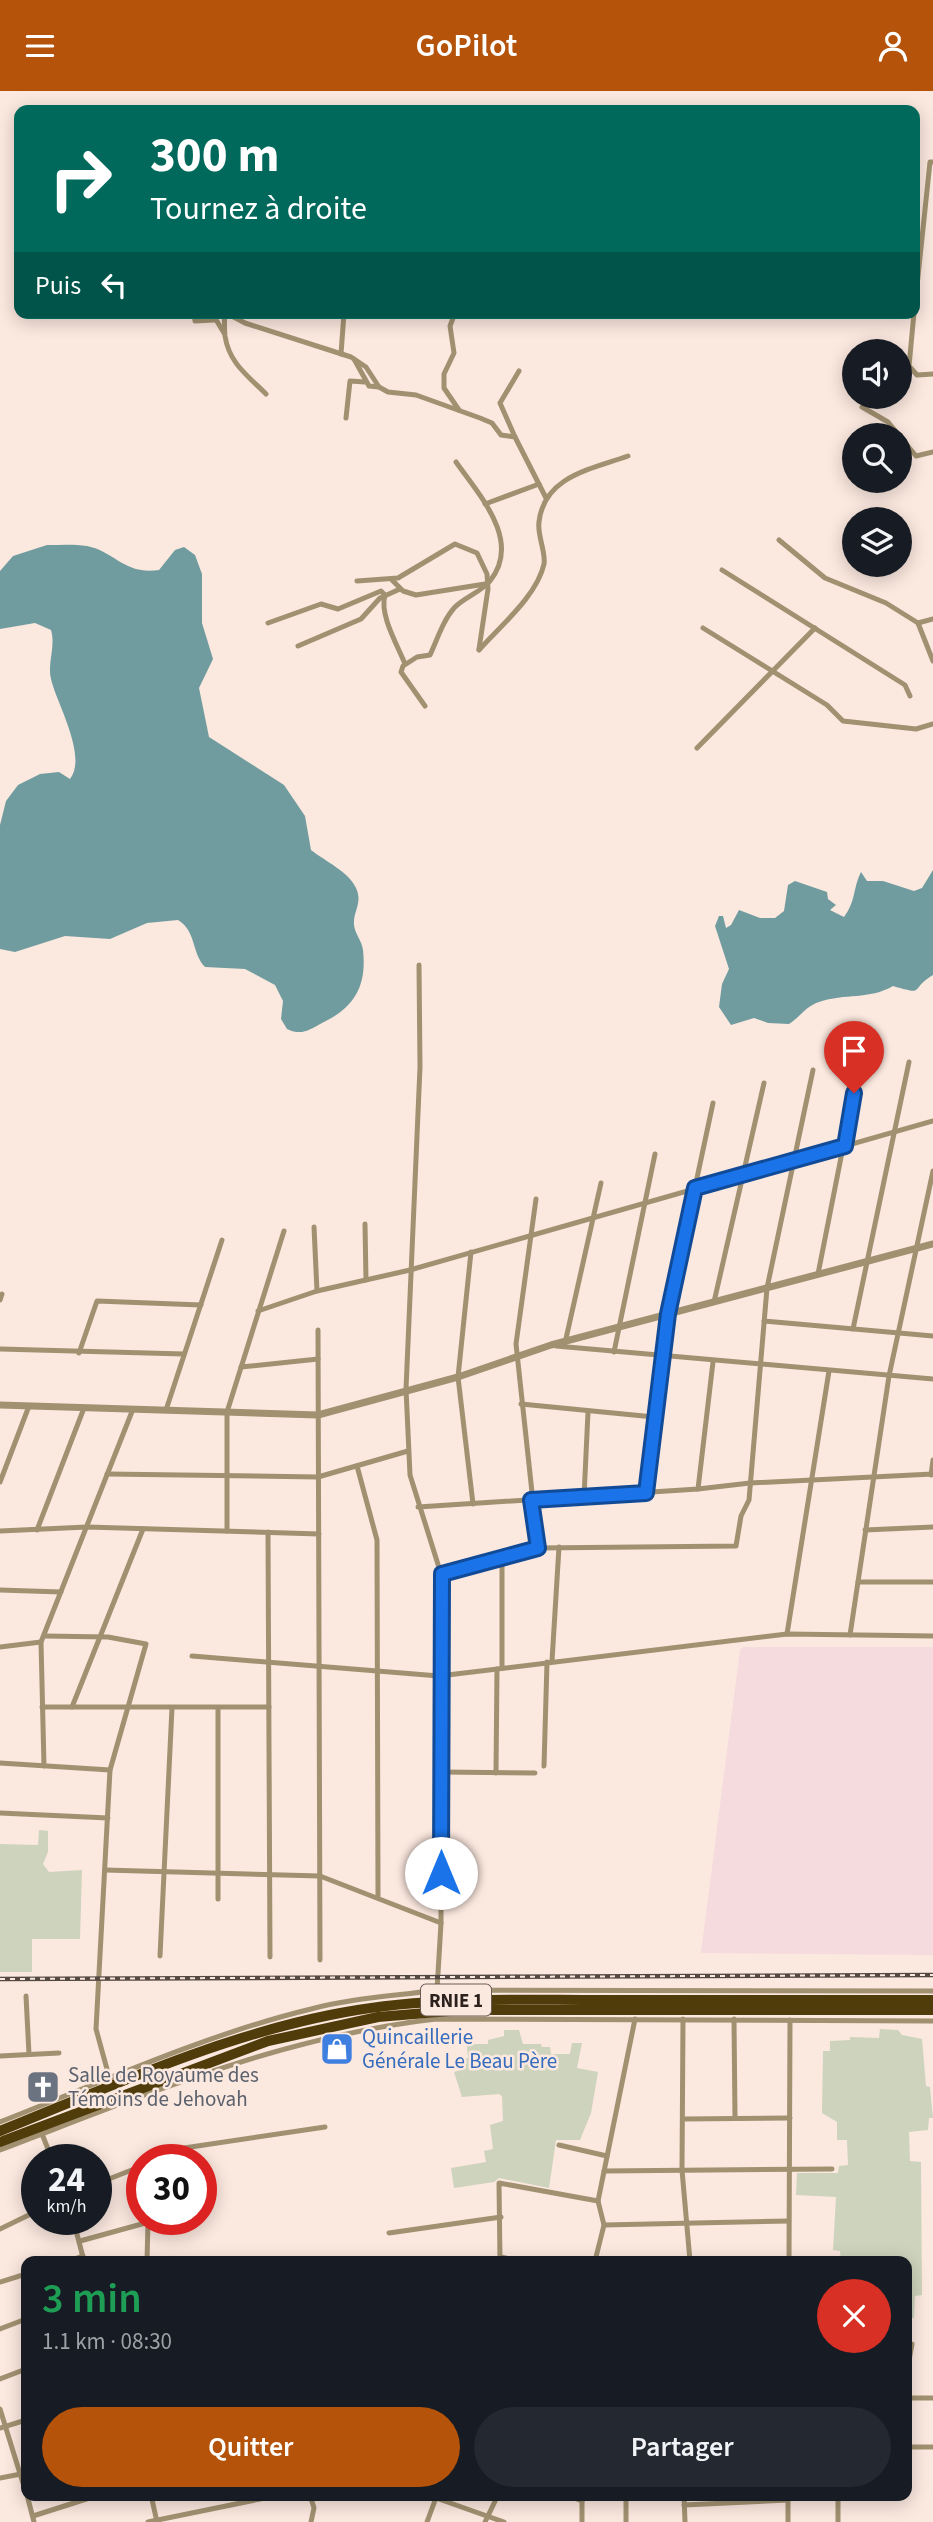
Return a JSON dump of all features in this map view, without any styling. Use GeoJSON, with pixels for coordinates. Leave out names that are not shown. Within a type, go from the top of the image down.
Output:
{"type":"FeatureCollection","features":[{"type":"Feature","properties":{"kind":"highway","name":"RNIE 1"},"geometry":{"type":"LineString","coordinates":[[0,2131],[111,2082],[282,2027],[329,2015],[409,2003],[461,2000],[933,2000]]}},
{"type":"Feature","properties":{"kind":"highway","name":"RNIE 1"},"geometry":{"type":"LineString","coordinates":[[0,2142],[268,2041],[378,2017],[463,2010],[933,2010]]}},
{"type":"Feature","properties":{"kind":"street"},"geometry":{"type":"LineString","coordinates":[[920,265],[933,162]]}},
{"type":"Feature","properties":{"kind":"street"},"geometry":{"type":"LineString","coordinates":[[215,319],[225,333],[242,375],[266,394]]}},
{"type":"Feature","properties":{"kind":"street"},"geometry":{"type":"LineString","coordinates":[[225,319],[225,333]]}},
{"type":"Feature","properties":{"kind":"street"},"geometry":{"type":"LineString","coordinates":[[237,319],[354,359],[366,367],[379,387]]}},
{"type":"Feature","properties":{"kind":"street"},"geometry":{"type":"LineString","coordinates":[[341,354],[344,319]]}},
{"type":"Feature","properties":{"kind":"street"},"geometry":{"type":"LineString","coordinates":[[452,319],[450,326],[454,353],[444,374],[444,388],[460,411]]}},
{"type":"Feature","properties":{"kind":"street"},"geometry":{"type":"LineString","coordinates":[[913,319],[909,366],[917,376],[933,374]]}},
{"type":"Feature","properties":{"kind":"street"},"geometry":{"type":"LineString","coordinates":[[354,359],[369,386],[400,395],[415,395],[492,423],[501,435],[515,437]]}},
{"type":"Feature","properties":{"kind":"street"},"geometry":{"type":"LineString","coordinates":[[519,371],[500,403],[546,498]]}},
{"type":"Feature","properties":{"kind":"street"},"geometry":{"type":"LineString","coordinates":[[346,418],[350,381],[365,382]]}},
{"type":"Feature","properties":{"kind":"street"},"geometry":{"type":"LineString","coordinates":[[865,409],[888,422],[916,456],[933,452]]}},
{"type":"Feature","properties":{"kind":"street"},"geometry":{"type":"LineString","coordinates":[[357,581],[391,579],[455,544],[477,553],[488,584],[479,650],[537,580],[545,562],[538,523],[546,498],[561,481],[628,456]]}},
{"type":"Feature","properties":{"kind":"street"},"geometry":{"type":"LineString","coordinates":[[425,706],[401,672],[405,664],[417,657],[430,655],[455,607],[488,584],[502,564],[502,543],[485,505],[456,462]]}},
{"type":"Feature","properties":{"kind":"street"},"geometry":{"type":"LineString","coordinates":[[485,505],[539,484]]}},
{"type":"Feature","properties":{"kind":"street"},"geometry":{"type":"LineString","coordinates":[[779,540],[825,577],[886,603],[918,623],[933,661]]}},
{"type":"Feature","properties":{"kind":"street"},"geometry":{"type":"LineString","coordinates":[[722,570],[905,685],[910,696]]}},
{"type":"Feature","properties":{"kind":"street"},"geometry":{"type":"LineString","coordinates":[[391,579],[401,589],[416,595],[488,584]]}},
{"type":"Feature","properties":{"kind":"street"},"geometry":{"type":"LineString","coordinates":[[298,646],[361,618],[385,595],[401,589]]}},
{"type":"Feature","properties":{"kind":"street"},"geometry":{"type":"LineString","coordinates":[[268,623],[321,604],[338,609],[381,591],[385,595],[388,617],[405,664]]}},
{"type":"Feature","properties":{"kind":"street"},"geometry":{"type":"LineString","coordinates":[[918,623],[933,619]]}},
{"type":"Feature","properties":{"kind":"street"},"geometry":{"type":"LineString","coordinates":[[703,628],[827,705],[843,721],[916,729],[933,724]]}},
{"type":"Feature","properties":{"kind":"street"},"geometry":{"type":"LineString","coordinates":[[697,748],[815,628]]}},
{"type":"Feature","properties":{"kind":"street"},"geometry":{"type":"LineString","coordinates":[[419,965],[420,1067],[406,1389],[408,1451],[418,1507],[442,1574],[439,1676],[441,1923],[437,1990]]}},
{"type":"Feature","properties":{"kind":"street"},"geometry":{"type":"LineString","coordinates":[[818,1274],[864,1041]]}},
{"type":"Feature","properties":{"kind":"street"},"geometry":{"type":"LineString","coordinates":[[853,1329],[909,1062]]}},
{"type":"Feature","properties":{"kind":"street"},"geometry":{"type":"LineString","coordinates":[[442,1574],[538,1548],[736,1546],[741,1515],[749,1500],[767,1288],[813,1070]]}},
{"type":"Feature","properties":{"kind":"street"},"geometry":{"type":"LineString","coordinates":[[714,1301],[764,1083]]}},
{"type":"Feature","properties":{"kind":"street"},"geometry":{"type":"LineString","coordinates":[[646,1493],[668,1314],[713,1103]]}},
{"type":"Feature","properties":{"kind":"street"},"geometry":{"type":"LineString","coordinates":[[258,1311],[317,1291],[410,1270],[933,1121]]}},
{"type":"Feature","properties":{"kind":"street"},"geometry":{"type":"LineString","coordinates":[[614,1352],[655,1154]]}},
{"type":"Feature","properties":{"kind":"street"},"geometry":{"type":"LineString","coordinates":[[849,1635],[889,1376],[933,1171]]}},
{"type":"Feature","properties":{"kind":"street"},"geometry":{"type":"LineString","coordinates":[[565,1344],[601,1183]]}},
{"type":"Feature","properties":{"kind":"street"},"geometry":{"type":"LineString","coordinates":[[536,1199],[517,1358],[538,1548]]}},
{"type":"Feature","properties":{"kind":"street"},"geometry":{"type":"LineString","coordinates":[[365,1224],[366,1280]]}},
{"type":"Feature","properties":{"kind":"street"},"geometry":{"type":"LineString","coordinates":[[314,1227],[317,1291]]}},
{"type":"Feature","properties":{"kind":"street"},"geometry":{"type":"LineString","coordinates":[[227,1531],[227,1412],[284,1231]]}},
{"type":"Feature","properties":{"kind":"street"},"geometry":{"type":"LineString","coordinates":[[166,1410],[222,1240]]}},
{"type":"Feature","properties":{"kind":"street"},"geometry":{"type":"LineString","coordinates":[[0,1405],[318,1415],[458,1377],[551,1345],[565,1344],[714,1301],[933,1244]]}},
{"type":"Feature","properties":{"kind":"street"},"geometry":{"type":"LineString","coordinates":[[471,1252],[458,1377],[473,1504]]}},
{"type":"Feature","properties":{"kind":"street"},"geometry":{"type":"LineString","coordinates":[[79,1353],[97,1301],[201,1305]]}},
{"type":"Feature","properties":{"kind":"street"},"geometry":{"type":"LineString","coordinates":[[764,1321],[933,1336]]}},
{"type":"Feature","properties":{"kind":"street"},"geometry":{"type":"LineString","coordinates":[[318,1330],[320,1960]]}},
{"type":"Feature","properties":{"kind":"street"},"geometry":{"type":"LineString","coordinates":[[565,1344],[713,1362],[933,1379]]}},
{"type":"Feature","properties":{"kind":"street"},"geometry":{"type":"LineString","coordinates":[[0,1349],[184,1354]]}},
{"type":"Feature","properties":{"kind":"street"},"geometry":{"type":"LineString","coordinates":[[241,1367],[318,1359]]}},
{"type":"Feature","properties":{"kind":"street"},"geometry":{"type":"LineString","coordinates":[[698,1489],[713,1362]]}},
{"type":"Feature","properties":{"kind":"street"},"geometry":{"type":"LineString","coordinates":[[787,1635],[829,1371]]}},
{"type":"Feature","properties":{"kind":"street"},"geometry":{"type":"LineString","coordinates":[[521,1404],[654,1417]]}},
{"type":"Feature","properties":{"kind":"street"},"geometry":{"type":"LineString","coordinates":[[0,1482],[29,1406]]}},
{"type":"Feature","properties":{"kind":"street"},"geometry":{"type":"LineString","coordinates":[[37,1530],[84,1408]]}},
{"type":"Feature","properties":{"kind":"street"},"geometry":{"type":"LineString","coordinates":[[44,1766],[43,1639],[134,1409]]}},
{"type":"Feature","properties":{"kind":"street"},"geometry":{"type":"LineString","coordinates":[[584,1497],[588,1412]]}},
{"type":"Feature","properties":{"kind":"street"},"geometry":{"type":"LineString","coordinates":[[107,1474],[318,1478],[408,1451]]}},
{"type":"Feature","properties":{"kind":"street"},"geometry":{"type":"LineString","coordinates":[[418,1507],[646,1493],[750,1483],[813,1482],[932,1474],[933,1460]]}},
{"type":"Feature","properties":{"kind":"street"},"geometry":{"type":"LineString","coordinates":[[357,1466],[377,1540],[378,1896]]}},
{"type":"Feature","properties":{"kind":"street"},"geometry":{"type":"LineString","coordinates":[[0,1531],[86,1527],[318,1534]]}},
{"type":"Feature","properties":{"kind":"street"},"geometry":{"type":"LineString","coordinates":[[865,1530],[933,1527]]}},
{"type":"Feature","properties":{"kind":"street"},"geometry":{"type":"LineString","coordinates":[[72,1707],[143,1529]]}},
{"type":"Feature","properties":{"kind":"street"},"geometry":{"type":"LineString","coordinates":[[268,1532],[270,1957]]}},
{"type":"Feature","properties":{"kind":"street"},"geometry":{"type":"LineString","coordinates":[[544,1766],[559,1547]]}},
{"type":"Feature","properties":{"kind":"street"},"geometry":{"type":"LineString","coordinates":[[496,1773],[502,1559]]}},
{"type":"Feature","properties":{"kind":"street"},"geometry":{"type":"LineString","coordinates":[[858,1582],[933,1582]]}},
{"type":"Feature","properties":{"kind":"street"},"geometry":{"type":"LineString","coordinates":[[0,1590],[61,1592]]}},
{"type":"Feature","properties":{"kind":"street"},"geometry":{"type":"LineString","coordinates":[[192,1656],[439,1676],[787,1635],[933,1636]]}},
{"type":"Feature","properties":{"kind":"street"},"geometry":{"type":"LineString","coordinates":[[0,1647],[43,1639],[100,1637],[146,1644],[110,1770],[96,2029],[111,2082]]}},
{"type":"Feature","properties":{"kind":"street"},"geometry":{"type":"LineString","coordinates":[[42,1707],[268,1707]]}},
{"type":"Feature","properties":{"kind":"street"},"geometry":{"type":"LineString","coordinates":[[160,1956],[172,1708]]}},
{"type":"Feature","properties":{"kind":"street"},"geometry":{"type":"LineString","coordinates":[[218,1708],[218,1899]]}},
{"type":"Feature","properties":{"kind":"street"},"geometry":{"type":"LineString","coordinates":[[0,1763],[110,1770]]}},
{"type":"Feature","properties":{"kind":"street"},"geometry":{"type":"LineString","coordinates":[[441,1772],[536,1773]]}},
{"type":"Feature","properties":{"kind":"street"},"geometry":{"type":"LineString","coordinates":[[0,1814],[108,1818]]}},
{"type":"Feature","properties":{"kind":"street"},"geometry":{"type":"LineString","coordinates":[[106,1870],[320,1876],[378,1896],[441,1923]]}},
{"type":"Feature","properties":{"kind":"street"},"geometry":{"type":"LineString","coordinates":[[0,2122],[302,2011],[437,1990],[933,1991]]}},
{"type":"Feature","properties":{"kind":"street"},"geometry":{"type":"LineString","coordinates":[[26,1996],[29,2055]]}},
{"type":"Feature","properties":{"kind":"street"},"geometry":{"type":"LineString","coordinates":[[0,2150],[156,2089],[239,2061],[354,2031],[436,2019],[933,2021]]}},
{"type":"Feature","properties":{"kind":"street"},"geometry":{"type":"LineString","coordinates":[[596,2256],[604,2225],[598,2201],[635,2019]]}},
{"type":"Feature","properties":{"kind":"street"},"geometry":{"type":"LineString","coordinates":[[683,2019],[682,2171],[690,2256]]}},
{"type":"Feature","properties":{"kind":"street"},"geometry":{"type":"LineString","coordinates":[[734,2019],[735,2119]]}},
{"type":"Feature","properties":{"kind":"street"},"geometry":{"type":"LineString","coordinates":[[789,2256],[790,2020]]}},
{"type":"Feature","properties":{"kind":"street"},"geometry":{"type":"LineString","coordinates":[[0,2056],[59,2053]]}},
{"type":"Feature","properties":{"kind":"street"},"geometry":{"type":"LineString","coordinates":[[682,2119],[790,2118]]}},
{"type":"Feature","properties":{"kind":"street"},"geometry":{"type":"LineString","coordinates":[[211,2144],[325,2127]]}},
{"type":"Feature","properties":{"kind":"street"},"geometry":{"type":"LineString","coordinates":[[42,2134],[46,2144]]}},
{"type":"Feature","properties":{"kind":"street"},"geometry":{"type":"LineString","coordinates":[[559,2145],[607,2155]]}},
{"type":"Feature","properties":{"kind":"street"},"geometry":{"type":"LineString","coordinates":[[604,2171],[832,2169]]}},
{"type":"Feature","properties":{"kind":"street"},"geometry":{"type":"LineString","coordinates":[[501,2256],[499,2183],[598,2201]]}},
{"type":"Feature","properties":{"kind":"street"},"geometry":{"type":"LineString","coordinates":[[389,2233],[501,2217]]}},
{"type":"Feature","properties":{"kind":"street"},"geometry":{"type":"LineString","coordinates":[[0,2229],[21,2219]]}},
{"type":"Feature","properties":{"kind":"street"},"geometry":{"type":"LineString","coordinates":[[604,2225],[789,2221]]}},
{"type":"Feature","properties":{"kind":"street"},"geometry":{"type":"LineString","coordinates":[[80,2241],[126,2229]]}},
{"type":"Feature","properties":{"kind":"street"},"geometry":{"type":"LineString","coordinates":[[78,2235],[82,2256]]}},
{"type":"Feature","properties":{"kind":"street"},"geometry":{"type":"LineString","coordinates":[[147,2256],[148,2235]]}},
{"type":"Feature","properties":{"kind":"street"},"geometry":{"type":"LineString","coordinates":[[0,2282],[21,2276]]}},
{"type":"Feature","properties":{"kind":"street"},"geometry":{"type":"LineString","coordinates":[[0,2329],[21,2321]]}},
{"type":"Feature","properties":{"kind":"street"},"geometry":{"type":"LineString","coordinates":[[0,2379],[21,2371]]}},
{"type":"Feature","properties":{"kind":"street"},"geometry":{"type":"LineString","coordinates":[[912,2398],[933,2398]]}},
{"type":"Feature","properties":{"kind":"street"},"geometry":{"type":"LineString","coordinates":[[0,2409],[3,2428],[21,2467]]}},
{"type":"Feature","properties":{"kind":"street"},"geometry":{"type":"LineString","coordinates":[[3,2428],[21,2422]]}},
{"type":"Feature","properties":{"kind":"street"},"geometry":{"type":"LineString","coordinates":[[912,2447],[933,2447]]}},
{"type":"Feature","properties":{"kind":"street"},"geometry":{"type":"LineString","coordinates":[[0,2478],[21,2474]]}},
{"type":"Feature","properties":{"kind":"street"},"geometry":{"type":"LineString","coordinates":[[29,2501],[33,2519],[82,2501]]}},
{"type":"Feature","properties":{"kind":"street"},"geometry":{"type":"LineString","coordinates":[[152,2501],[157,2521]]}},
{"type":"Feature","properties":{"kind":"street"},"geometry":{"type":"LineString","coordinates":[[148,2522],[252,2501]]}},
{"type":"Feature","properties":{"kind":"street"},"geometry":{"type":"LineString","coordinates":[[311,2522],[314,2508],[312,2501]]}},
{"type":"Feature","properties":{"kind":"street"},"geometry":{"type":"LineString","coordinates":[[427,2522],[435,2501]]}},
{"type":"Feature","properties":{"kind":"street"},"geometry":{"type":"LineString","coordinates":[[445,2501],[486,2519],[504,2522]]}},
{"type":"Feature","properties":{"kind":"street"},"geometry":{"type":"LineString","coordinates":[[486,2519],[495,2501]]}},
{"type":"Feature","properties":{"kind":"street"},"geometry":{"type":"LineString","coordinates":[[582,2501],[582,2522]]}},
{"type":"Feature","properties":{"kind":"street"},"geometry":{"type":"LineString","coordinates":[[626,2501],[626,2522]]}},
{"type":"Feature","properties":{"kind":"street"},"geometry":{"type":"LineString","coordinates":[[685,2522],[684,2504],[736,2501]]}},
{"type":"Feature","properties":{"kind":"street"},"geometry":{"type":"LineString","coordinates":[[788,2501],[788,2522]]}},
{"type":"Feature","properties":{"kind":"street"},"geometry":{"type":"LineString","coordinates":[[838,2501],[838,2522]]}},
{"type":"Feature","properties":{"kind":"shaded area"},"geometry":{"type":"Polygon","coordinates":[[[744,1647],[933,1647],[933,1955],[701,1953],[740,1650],[744,1647]]]}},
{"type":"Feature","properties":{"kind":"green space"},"geometry":{"type":"Polygon","coordinates":[[[39,1830],[48,1831],[48,1852],[43,1864],[49,1872],[82,1870],[80,1939],[32,1939],[32,1972],[0,1972],[0,1844],[38,1845],[39,1830]]]}},
{"type":"Feature","properties":{"kind":"green space"},"geometry":{"type":"Polygon","coordinates":[[[880,2029],[898,2030],[902,2035],[922,2039],[926,2086],[930,2087],[933,2118],[929,2118],[928,2130],[909,2132],[910,2161],[921,2162],[922,2295],[915,2296],[914,2318],[912,2256],[840,2256],[840,2251],[833,2250],[836,2197],[796,2195],[797,2173],[838,2173],[839,2166],[848,2165],[847,2140],[837,2140],[837,2122],[822,2113],[823,2051],[830,2051],[830,2041],[850,2040],[850,2037],[879,2038],[880,2029]]]}},
{"type":"Feature","properties":{"kind":"green space"},"geometry":{"type":"Polygon","coordinates":[[[504,2030],[519,2030],[523,2044],[550,2047],[551,2054],[570,2054],[572,2043],[582,2043],[577,2068],[598,2072],[591,2113],[580,2140],[556,2140],[549,2188],[499,2178],[494,2182],[454,2188],[451,2168],[486,2162],[484,2151],[493,2149],[490,2125],[503,2121],[502,2096],[462,2097],[454,2072],[461,2070],[461,2060],[468,2058],[466,2036],[471,2034],[472,2044],[488,2044],[488,2040],[504,2036],[504,2030]]]}},
{"type":"Feature","properties":{"kind":"water"},"geometry":{"type":"Polygon","coordinates":[[[47,545],[87,546],[128,566],[147,571],[159,570],[175,550],[184,547],[195,555],[202,574],[202,623],[213,659],[199,688],[209,737],[284,785],[305,816],[311,850],[348,877],[358,893],[354,925],[363,950],[363,975],[356,995],[333,1017],[305,1031],[287,1029],[281,1019],[283,1001],[275,985],[245,969],[205,967],[188,930],[178,920],[147,923],[110,939],[65,936],[15,952],[0,949],[0,825],[6,801],[18,785],[40,774],[59,772],[70,779],[75,769],[73,743],[51,679],[51,630],[35,623],[0,629],[0,571],[13,556],[47,545]]]}},
{"type":"Feature","properties":{"kind":"water"},"geometry":{"type":"Polygon","coordinates":[[[933,870],[933,975],[917,989],[914,991],[893,986],[875,993],[829,999],[810,1006],[789,1024],[768,1023],[754,1018],[731,1025],[719,1007],[722,984],[729,969],[715,926],[719,916],[723,916],[726,928],[731,925],[739,910],[760,918],[775,918],[784,911],[788,885],[795,881],[827,892],[828,899],[836,905],[830,910],[844,917],[851,905],[861,872],[867,881],[883,881],[914,891],[922,888],[933,870]]]}},
{"type":"Feature","properties":{"kind":"railway"},"geometry":{"type":"LineString","coordinates":[[0,1979],[933,1975]]}},
{"type":"Feature","properties":{"kind":"place","name":"Quincaillerie Générale Le Beau Père"},"geometry":{"type":"Point","coordinates":[337,2049]}},
{"type":"Feature","properties":{"kind":"place","name":"Salle de Royaume des Témoins de Jehovah"},"geometry":{"type":"Point","coordinates":[43,2087]}},
{"type":"Feature","properties":{"kind":"route"},"geometry":{"type":"LineString","coordinates":[[441,1873],[439,1676],[442,1574],[538,1548],[531,1500],[646,1493],[668,1314],[695,1188],[845,1146],[854,1093]]}}]}
